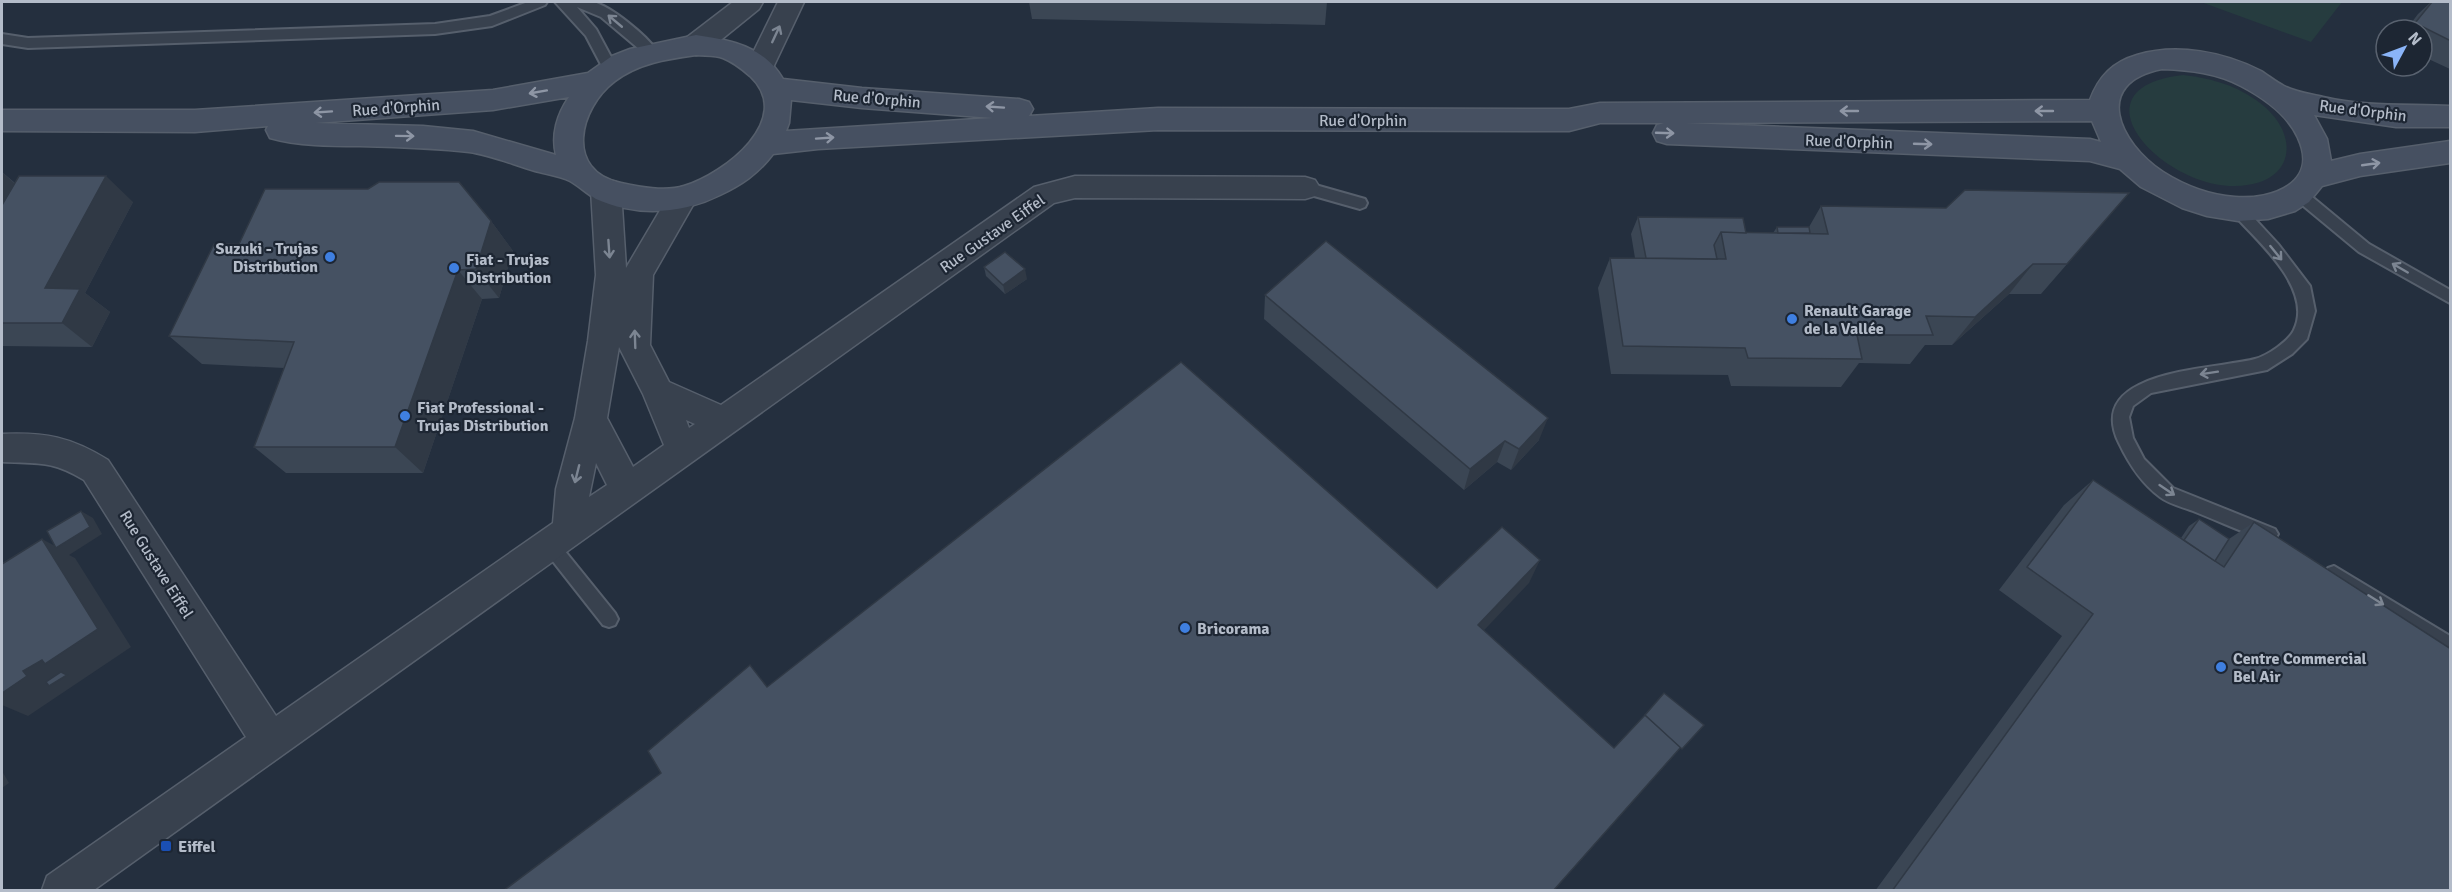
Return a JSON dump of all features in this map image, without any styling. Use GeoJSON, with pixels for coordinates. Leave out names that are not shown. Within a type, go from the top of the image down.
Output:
{"type":"FeatureCollection","features":[{"type":"Feature","properties":{"kind":"main road"},"geometry":{"type":"LineString","coordinates":[[696,45],[730,51],[768,77],[778,115],[767,144],[738,172],[682,198],[623,197],[598,188],[579,173],[568,152],[567,128],[577,104],[603,76],[650,51],[696,45]]}},
{"type":"Feature","properties":{"kind":"main road"},"geometry":{"type":"LineString","coordinates":[[2307,186],[2318,157],[2312,135],[2298,114],[2276,94],[2250,78],[2220,66],[2190,59],[2162,59],[2137,64],[2118,75],[2107,91],[2103,110],[2110,135],[2129,160],[2151,179],[2177,194],[2207,204],[2236,209],[2260,209],[2281,205],[2307,186],[2360,165],[2451,152]]}},
{"type":"Feature","properties":{"kind":"main road","name":"Rue d'Orphin"},"geometry":{"type":"LineString","coordinates":[[2,121],[195,121],[493,100],[603,76]]}},
{"type":"Feature","properties":{"kind":"main road","name":"Rue d'Orphin"},"geometry":{"type":"LineString","coordinates":[[768,77],[862,98],[1158,119]]}},
{"type":"Feature","properties":{"kind":"main road","name":"Rue d'Orphin"},"geometry":{"type":"LineString","coordinates":[[2276,94],[2326,108],[2396,116],[2451,116]]}},
{"type":"Feature","properties":{"kind":"main road","name":"Rue d'Orphin"},"geometry":{"type":"LineString","coordinates":[[767,144],[818,138],[1158,119],[1569,120],[1600,112],[2103,110]]}},
{"type":"Feature","properties":{"kind":"main road","name":"Rue d'Orphin"},"geometry":{"type":"LineString","coordinates":[[1569,120],[1606,131],[2090,150],[2129,160]]}},
{"type":"Feature","properties":{"kind":"main road","name":"Rue d'Orphin"},"geometry":{"type":"LineString","coordinates":[[195,121],[326,135],[423,137],[473,142],[579,173]]}},
{"type":"Feature","properties":{"kind":"street"},"geometry":{"type":"LineString","coordinates":[[696,45],[750,2]]}},
{"type":"Feature","properties":{"kind":"street"},"geometry":{"type":"LineString","coordinates":[[768,77],[791,2]]}},
{"type":"Feature","properties":{"kind":"street","name":"Rue Gustave Eiffel"},"geometry":{"type":"LineString","coordinates":[[61,891],[1044,195],[1075,188],[1305,188]]}},
{"type":"Feature","properties":{"kind":"street"},"geometry":{"type":"LineString","coordinates":[[560,538],[591,418],[604,341],[611,275],[606,190]]}},
{"type":"Feature","properties":{"kind":"street"},"geometry":{"type":"LineString","coordinates":[[682,198],[638,274],[634,346],[658,392],[683,452]]}},
{"type":"Feature","properties":{"kind":"street"},"geometry":{"type":"LineString","coordinates":[[658,392],[724,422]]}},
{"type":"Feature","properties":{"kind":"street"},"geometry":{"type":"LineString","coordinates":[[591,418],[617,472],[632,487]]}},
{"type":"Feature","properties":{"kind":"street","name":"Rue Gustave Eiffel"},"geometry":{"type":"LineString","coordinates":[[2,448],[39,448],[72,455],[96,470],[271,742]]}},
{"type":"Feature","properties":{"kind":"lane"},"geometry":{"type":"LineString","coordinates":[[2,39],[28,43],[435,28],[492,21],[540,2]]}},
{"type":"Feature","properties":{"kind":"lane"},"geometry":{"type":"LineString","coordinates":[[562,2],[575,11],[593,34],[603,76]]}},
{"type":"Feature","properties":{"kind":"lane"},"geometry":{"type":"LineString","coordinates":[[574,2],[585,2],[603,11],[650,51]]}},
{"type":"Feature","properties":{"kind":"lane"},"geometry":{"type":"LineString","coordinates":[[2307,186],[2364,248],[2451,297]]}},
{"type":"Feature","properties":{"kind":"lane"},"geometry":{"type":"LineString","coordinates":[[1305,188],[1359,203]]}},
{"type":"Feature","properties":{"kind":"lane"},"geometry":{"type":"LineString","coordinates":[[2236,209],[2273,248],[2302,286],[2307,310],[2301,334],[2286,349],[2261,365],[2193,376],[2147,387],[2126,402],[2121,417],[2125,438],[2138,464],[2167,493],[2230,517],[2281,541]]}},
{"type":"Feature","properties":{"kind":"lane"},"geometry":{"type":"LineString","coordinates":[[560,538],[609,619]]}},
{"type":"Feature","properties":{"kind":"lane"},"geometry":{"type":"LineString","coordinates":[[2321,566],[2451,646]]}},
{"type":"Feature","properties":{"kind":"green space"},"geometry":{"type":"Polygon","coordinates":[[[2201,2],[2342,2],[2311,42],[2201,2]]]}},
{"type":"Feature","properties":{"kind":"green space"},"geometry":{"type":"Polygon","coordinates":[[[2183,75],[2230,86],[2247,94],[2271,113],[2281,127],[2286,141],[2286,155],[2281,167],[2271,177],[2256,183],[2235,186],[2207,182],[2180,171],[2156,155],[2138,136],[2130,116],[2133,98],[2149,84],[2183,75]]]}},
{"type":"Feature","properties":{"kind":"building"},"geometry":{"type":"Polygon","coordinates":[[[2432,2],[2451,2],[2451,41],[2434,32],[2434,18],[2419,18],[2432,2]]]}},
{"type":"Feature","properties":{"kind":"building"},"geometry":{"type":"Polygon","coordinates":[[[19,176],[106,176],[45,288],[80,289],[62,323],[2,323],[2,205],[19,176]]]}},
{"type":"Feature","properties":{"kind":"building"},"geometry":{"type":"Polygon","coordinates":[[[379,182],[459,182],[491,221],[476,269],[458,270],[395,447],[254,447],[294,342],[169,336],[214,244],[239,244],[265,189],[368,189],[379,182]]]}},
{"type":"Feature","properties":{"kind":"building","name":"Renault Garage de la Vallée"},"geometry":{"type":"Polygon","coordinates":[[[1965,190],[2129,193],[2067,264],[2033,264],[1975,317],[1926,316],[1933,335],[1857,335],[1862,359],[1748,358],[1745,348],[1623,346],[1610,258],[1726,259],[1721,232],[1828,234],[1821,206],[1946,208],[1965,190]]]}},
{"type":"Feature","properties":{"kind":"building"},"geometry":{"type":"Polygon","coordinates":[[[1638,217],[1743,218],[1746,233],[1721,232],[1714,245],[1717,259],[1646,258],[1638,217]]]}},
{"type":"Feature","properties":{"kind":"building"},"geometry":{"type":"Polygon","coordinates":[[[1777,227],[1809,227],[1810,233],[1778,233],[1777,227]]]}},
{"type":"Feature","properties":{"kind":"building"},"geometry":{"type":"Polygon","coordinates":[[[1326,241],[1548,418],[1519,449],[1505,441],[1470,469],[1265,295],[1326,241]]]}},
{"type":"Feature","properties":{"kind":"building"},"geometry":{"type":"Polygon","coordinates":[[[1005,252],[1025,269],[1003,285],[984,267],[1005,252]]]}},
{"type":"Feature","properties":{"kind":"building","name":"Bricorama"},"geometry":{"type":"Polygon","coordinates":[[[1181,362],[1437,588],[1502,527],[1540,560],[1478,625],[1614,748],[1645,715],[1681,747],[1553,891],[503,891],[661,773],[648,751],[750,665],[767,687],[1181,362]]]}},
{"type":"Feature","properties":{"kind":"building","name":"Centre Commercial Bel Air"},"geometry":{"type":"Polygon","coordinates":[[[2093,480],[2224,567],[2254,522],[2451,649],[2451,891],[1892,891],[2093,614],[2027,567],[2093,480]]]}},
{"type":"Feature","properties":{"kind":"building"},"geometry":{"type":"Polygon","coordinates":[[[81,511],[90,527],[56,548],[47,531],[81,511]]]}},
{"type":"Feature","properties":{"kind":"building"},"geometry":{"type":"Polygon","coordinates":[[[2199,519],[2229,539],[2215,561],[2184,540],[2199,519]]]}},
{"type":"Feature","properties":{"kind":"building"},"geometry":{"type":"Polygon","coordinates":[[[42,539],[98,629],[45,664],[42,660],[23,671],[27,676],[2,693],[2,564],[42,539]]]}},
{"type":"Feature","properties":{"kind":"building"},"geometry":{"type":"Polygon","coordinates":[[[61,672],[67,675],[49,686],[46,682],[61,672]]]}},
{"type":"Feature","properties":{"kind":"building"},"geometry":{"type":"Polygon","coordinates":[[[1664,693],[1704,725],[1682,749],[1645,715],[1664,693]]]}},
{"type":"Feature","properties":{"kind":"place","name":"Suzuki - Trujas Distribution"},"geometry":{"type":"Point","coordinates":[330,257]}},
{"type":"Feature","properties":{"kind":"place","name":"Fiat - Trujas Distribution"},"geometry":{"type":"Point","coordinates":[454,268]}},
{"type":"Feature","properties":{"kind":"place","name":"Renault Garage de la Vallée"},"geometry":{"type":"Point","coordinates":[1792,319]}},
{"type":"Feature","properties":{"kind":"place","name":"Fiat Professional - Trujas Distribution"},"geometry":{"type":"Point","coordinates":[405,416]}},
{"type":"Feature","properties":{"kind":"place","name":"Bricorama"},"geometry":{"type":"Point","coordinates":[1185,628]}},
{"type":"Feature","properties":{"kind":"place","name":"Centre Commercial Bel Air"},"geometry":{"type":"Point","coordinates":[2221,667]}},
{"type":"Feature","properties":{"kind":"place","name":"Eiffel"},"geometry":{"type":"Point","coordinates":[166,846]}}]}
